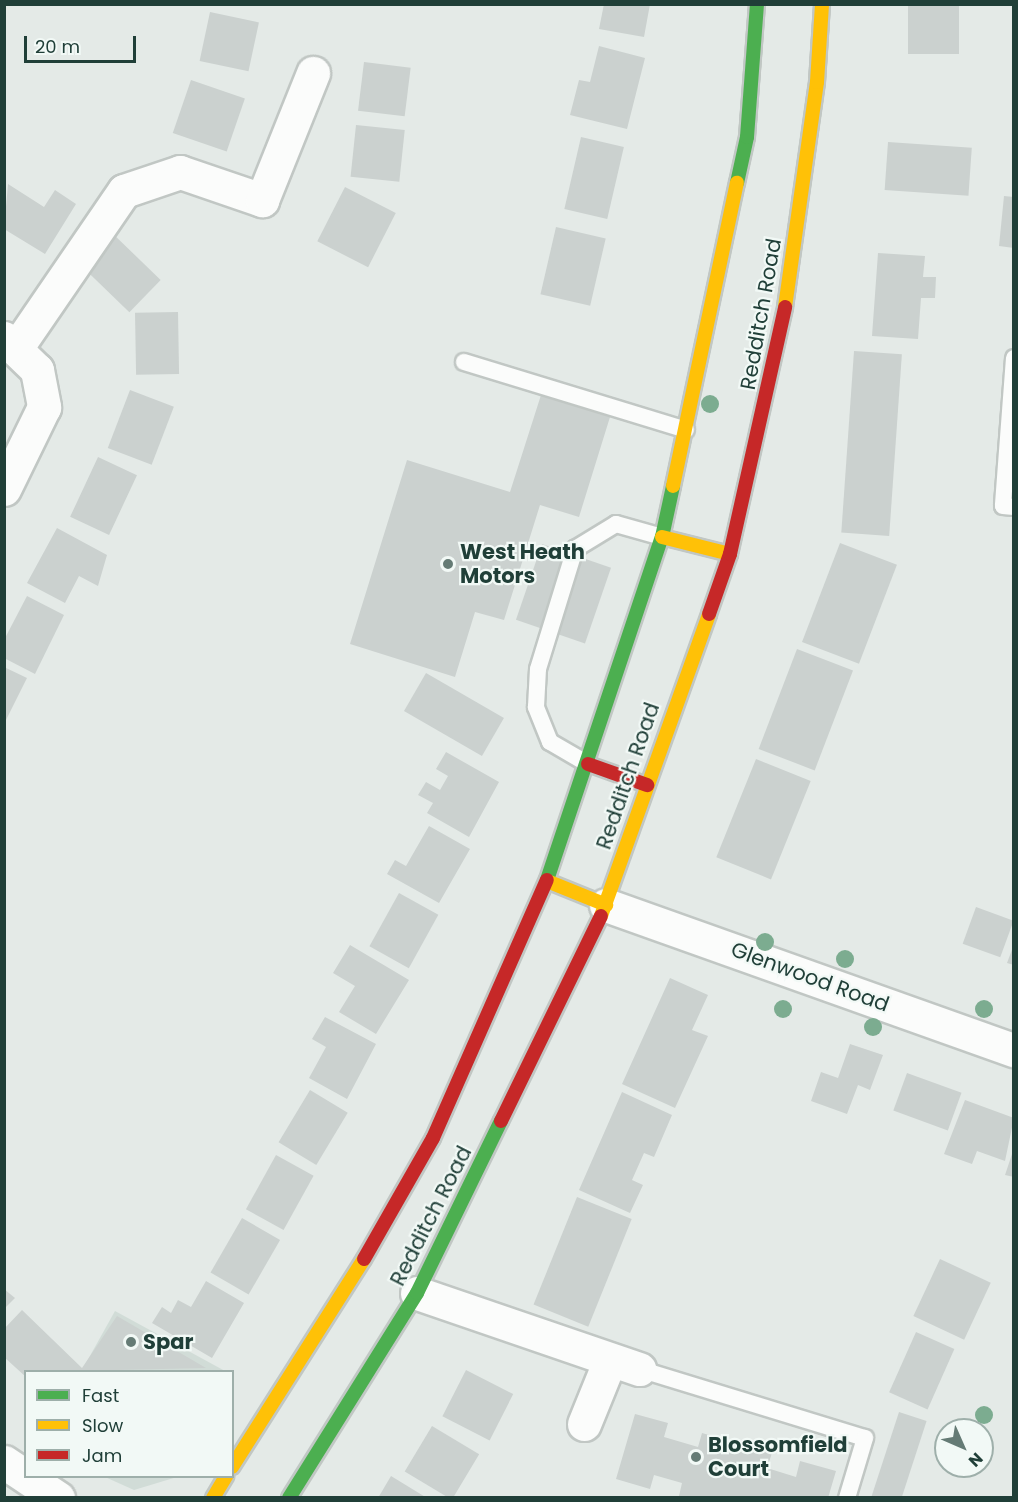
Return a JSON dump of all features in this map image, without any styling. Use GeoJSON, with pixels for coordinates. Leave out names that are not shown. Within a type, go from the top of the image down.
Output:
{"type":"FeatureCollection","features":[{"type":"Feature","properties":{"kind":"highway","name":"Redditch Road"},"geometry":{"type":"LineString","coordinates":[[234,1464],[322,1332],[433,1138],[547,881],[662,537],[747,137],[757,4]]}},
{"type":"Feature","properties":{"kind":"highway","name":"Redditch Road"},"geometry":{"type":"LineString","coordinates":[[289,1497],[417,1293],[606,905],[730,554],[778,357],[817,82],[822,4]]}},
{"type":"Feature","properties":{"kind":"highway"},"geometry":{"type":"LineString","coordinates":[[662,537],[730,554]]}},
{"type":"Feature","properties":{"kind":"highway"},"geometry":{"type":"LineString","coordinates":[[588,764],[647,785]]}},
{"type":"Feature","properties":{"kind":"highway"},"geometry":{"type":"LineString","coordinates":[[547,881],[606,905]]}},
{"type":"Feature","properties":{"kind":"highway"},"geometry":{"type":"LineString","coordinates":[[213,1497],[225,1478]]}},
{"type":"Feature","properties":{"kind":"street"},"geometry":{"type":"LineString","coordinates":[[4,489],[44,407],[37,370],[10,342],[124,191],[180,172],[262,200],[314,74]]}},
{"type":"Feature","properties":{"kind":"street","name":"Glenwood Road"},"geometry":{"type":"LineString","coordinates":[[606,905],[1014,1050]]}},
{"type":"Feature","properties":{"kind":"street"},"geometry":{"type":"LineString","coordinates":[[417,1293],[625,1365],[584,1424]]}},
{"type":"Feature","properties":{"kind":"street"},"geometry":{"type":"LineString","coordinates":[[4,1462],[24,1475]]}},
{"type":"Feature","properties":{"kind":"street"},"geometry":{"type":"LineString","coordinates":[[29,1478],[58,1497]]}},
{"type":"Feature","properties":{"kind":"lane"},"geometry":{"type":"LineString","coordinates":[[1014,358],[1003,506],[1014,507]]}},
{"type":"Feature","properties":{"kind":"lane"},"geometry":{"type":"LineString","coordinates":[[464,362],[686,430]]}},
{"type":"Feature","properties":{"kind":"lane"},"geometry":{"type":"LineString","coordinates":[[588,764],[550,742],[536,707],[538,669],[575,549],[616,524],[662,537]]}},
{"type":"Feature","properties":{"kind":"lane"},"geometry":{"type":"LineString","coordinates":[[625,1365],[865,1438],[848,1497]]}},
{"type":"Feature","properties":{"kind":"shaded area","name":"Spar"},"geometry":{"type":"Polygon","coordinates":[[[115,1311],[223,1370],[82,1370],[115,1311]]]}},
{"type":"Feature","properties":{"kind":"shaded area"},"geometry":{"type":"Polygon","coordinates":[[[107,1478],[174,1478],[134,1490],[107,1478]]]}},
{"type":"Feature","properties":{"kind":"building"},"geometry":{"type":"Polygon","coordinates":[[[604,4],[650,4],[644,37],[599,29],[604,4]]]}},
{"type":"Feature","properties":{"kind":"building"},"geometry":{"type":"Polygon","coordinates":[[[908,4],[959,4],[959,54],[908,54],[908,4]]]}},
{"type":"Feature","properties":{"kind":"building"},"geometry":{"type":"Polygon","coordinates":[[[210,12],[259,22],[249,71],[200,61],[210,12]]]}},
{"type":"Feature","properties":{"kind":"building"},"geometry":{"type":"Polygon","coordinates":[[[599,46],[645,58],[627,129],[570,115],[579,80],[590,82],[599,46]]]}},
{"type":"Feature","properties":{"kind":"building"},"geometry":{"type":"Polygon","coordinates":[[[364,62],[411,68],[405,116],[358,111],[364,62]]]}},
{"type":"Feature","properties":{"kind":"building"},"geometry":{"type":"Polygon","coordinates":[[[191,80],[245,99],[227,152],[173,133],[191,80]]]}},
{"type":"Feature","properties":{"kind":"building"},"geometry":{"type":"Polygon","coordinates":[[[356,125],[405,130],[399,182],[351,177],[356,125]]]}},
{"type":"Feature","properties":{"kind":"building"},"geometry":{"type":"Polygon","coordinates":[[[581,137],[624,147],[607,219],[564,209],[581,137]]]}},
{"type":"Feature","properties":{"kind":"building"},"geometry":{"type":"Polygon","coordinates":[[[888,142],[972,148],[968,196],[885,190],[888,142]]]}},
{"type":"Feature","properties":{"kind":"building"},"geometry":{"type":"Polygon","coordinates":[[[8,184],[44,207],[55,190],[76,204],[45,254],[4,229],[8,184]]]}},
{"type":"Feature","properties":{"kind":"building"},"geometry":{"type":"Polygon","coordinates":[[[345,187],[396,213],[368,267],[317,241],[345,187]]]}},
{"type":"Feature","properties":{"kind":"building"},"geometry":{"type":"Polygon","coordinates":[[[1004,196],[1014,197],[1014,248],[999,246],[1004,196]]]}},
{"type":"Feature","properties":{"kind":"building"},"geometry":{"type":"Polygon","coordinates":[[[556,227],[606,238],[590,306],[540,294],[556,227]]]}},
{"type":"Feature","properties":{"kind":"building"},"geometry":{"type":"Polygon","coordinates":[[[111,232],[161,280],[129,312],[80,264],[111,232]]]}},
{"type":"Feature","properties":{"kind":"building"},"geometry":{"type":"Polygon","coordinates":[[[878,253],[925,256],[923,277],[936,277],[935,298],[921,298],[918,339],[872,336],[878,253]]]}},
{"type":"Feature","properties":{"kind":"building"},"geometry":{"type":"Polygon","coordinates":[[[178,312],[179,374],[136,375],[135,313],[178,312]]]}},
{"type":"Feature","properties":{"kind":"building"},"geometry":{"type":"Polygon","coordinates":[[[854,351],[902,354],[889,536],[841,533],[854,351]]]}},
{"type":"Feature","properties":{"kind":"building"},"geometry":{"type":"Polygon","coordinates":[[[130,390],[174,407],[152,465],[108,448],[130,390]]]}},
{"type":"Feature","properties":{"kind":"building","name":"West Heath Motors"},"geometry":{"type":"Polygon","coordinates":[[[541,395],[610,417],[579,517],[540,505],[504,620],[475,612],[455,677],[350,644],[407,460],[510,492],[541,395]]]}},
{"type":"Feature","properties":{"kind":"building"},"geometry":{"type":"Polygon","coordinates":[[[98,457],[137,475],[109,535],[70,517],[98,457]]]}},
{"type":"Feature","properties":{"kind":"building"},"geometry":{"type":"Polygon","coordinates":[[[57,528],[107,555],[98,586],[79,576],[65,603],[27,583],[57,528]]]}},
{"type":"Feature","properties":{"kind":"building"},"geometry":{"type":"Polygon","coordinates":[[[840,543],[897,565],[859,664],[802,642],[840,543]]]}},
{"type":"Feature","properties":{"kind":"building","name":"West Heath Motors"},"geometry":{"type":"Polygon","coordinates":[[[542,544],[611,568],[585,643],[516,620],[542,544]]]}},
{"type":"Feature","properties":{"kind":"building"},"geometry":{"type":"Polygon","coordinates":[[[27,596],[64,615],[35,674],[4,658],[4,640],[27,596]]]}},
{"type":"Feature","properties":{"kind":"building"},"geometry":{"type":"Polygon","coordinates":[[[797,649],[853,671],[815,770],[759,749],[797,649]]]}},
{"type":"Feature","properties":{"kind":"building"},"geometry":{"type":"Polygon","coordinates":[[[4,667],[27,678],[4,724],[4,667]]]}},
{"type":"Feature","properties":{"kind":"building"},"geometry":{"type":"Polygon","coordinates":[[[426,673],[504,718],[482,756],[404,711],[426,673]]]}},
{"type":"Feature","properties":{"kind":"building"},"geometry":{"type":"Polygon","coordinates":[[[446,752],[499,782],[469,837],[427,813],[433,803],[418,795],[426,782],[440,790],[448,776],[436,769],[446,752]]]}},
{"type":"Feature","properties":{"kind":"building"},"geometry":{"type":"Polygon","coordinates":[[[756,759],[811,781],[771,879],[716,857],[756,759]]]}},
{"type":"Feature","properties":{"kind":"building"},"geometry":{"type":"Polygon","coordinates":[[[429,826],[470,849],[439,903],[387,874],[395,860],[406,866],[429,826]]]}},
{"type":"Feature","properties":{"kind":"building"},"geometry":{"type":"Polygon","coordinates":[[[399,893],[438,915],[409,968],[369,946],[399,893]]]}},
{"type":"Feature","properties":{"kind":"building"},"geometry":{"type":"Polygon","coordinates":[[[976,907],[1014,921],[1000,957],[963,944],[976,907]]]}},
{"type":"Feature","properties":{"kind":"building"},"geometry":{"type":"Polygon","coordinates":[[[350,945],[409,980],[376,1034],[339,1012],[355,986],[333,973],[350,945]]]}},
{"type":"Feature","properties":{"kind":"building"},"geometry":{"type":"Polygon","coordinates":[[[1014,947],[1014,965],[1007,963],[1014,947]]]}},
{"type":"Feature","properties":{"kind":"building"},"geometry":{"type":"Polygon","coordinates":[[[670,978],[708,995],[692,1030],[708,1036],[675,1108],[622,1084],[670,978]]]}},
{"type":"Feature","properties":{"kind":"building"},"geometry":{"type":"Polygon","coordinates":[[[325,1017],[376,1044],[347,1099],[309,1078],[326,1047],[312,1039],[325,1017]]]}},
{"type":"Feature","properties":{"kind":"building"},"geometry":{"type":"Polygon","coordinates":[[[850,1044],[883,1055],[870,1090],[858,1085],[847,1114],[811,1101],[821,1072],[838,1078],[850,1044]]]}},
{"type":"Feature","properties":{"kind":"building"},"geometry":{"type":"Polygon","coordinates":[[[907,1073],[962,1093],[948,1130],[893,1111],[907,1073]]]}},
{"type":"Feature","properties":{"kind":"building"},"geometry":{"type":"Polygon","coordinates":[[[310,1090],[348,1113],[316,1165],[279,1142],[310,1090]]]}},
{"type":"Feature","properties":{"kind":"building"},"geometry":{"type":"Polygon","coordinates":[[[622,1092],[672,1115],[654,1157],[644,1153],[632,1180],[643,1185],[630,1213],[579,1190],[622,1092]]]}},
{"type":"Feature","properties":{"kind":"building"},"geometry":{"type":"Polygon","coordinates":[[[965,1100],[1014,1118],[1005,1161],[977,1151],[972,1164],[944,1154],[965,1100]]]}},
{"type":"Feature","properties":{"kind":"building"},"geometry":{"type":"Polygon","coordinates":[[[1014,1151],[1014,1177],[1005,1175],[1014,1151]]]}},
{"type":"Feature","properties":{"kind":"building"},"geometry":{"type":"Polygon","coordinates":[[[276,1155],[314,1176],[284,1230],[246,1209],[276,1155]]]}},
{"type":"Feature","properties":{"kind":"building"},"geometry":{"type":"Polygon","coordinates":[[[577,1197],[632,1219],[588,1327],[534,1305],[577,1197]]]}},
{"type":"Feature","properties":{"kind":"building"},"geometry":{"type":"Polygon","coordinates":[[[242,1218],[280,1240],[249,1295],[210,1273],[242,1218]]]}},
{"type":"Feature","properties":{"kind":"building"},"geometry":{"type":"Polygon","coordinates":[[[940,1259],[991,1283],[964,1340],[913,1316],[940,1259]]]}},
{"type":"Feature","properties":{"kind":"building"},"geometry":{"type":"Polygon","coordinates":[[[206,1281],[244,1303],[212,1358],[152,1323],[162,1307],[171,1313],[178,1300],[191,1307],[206,1281]]]}},
{"type":"Feature","properties":{"kind":"building"},"geometry":{"type":"Polygon","coordinates":[[[4,1289],[15,1298],[4,1309],[4,1289]]]}},
{"type":"Feature","properties":{"kind":"building"},"geometry":{"type":"Polygon","coordinates":[[[22,1310],[82,1368],[117,1316],[206,1368],[24,1370],[24,1375],[4,1357],[4,1329],[22,1310]]]}},
{"type":"Feature","properties":{"kind":"building"},"geometry":{"type":"Polygon","coordinates":[[[916,1332],[954,1349],[928,1409],[889,1392],[916,1332]]]}},
{"type":"Feature","properties":{"kind":"building"},"geometry":{"type":"Polygon","coordinates":[[[466,1370],[513,1394],[490,1440],[442,1416],[466,1370]]]}},
{"type":"Feature","properties":{"kind":"building"},"geometry":{"type":"Polygon","coordinates":[[[899,1412],[927,1421],[902,1498],[871,1498],[899,1412]]]}},
{"type":"Feature","properties":{"kind":"building","name":"Blossomfield Court"},"geometry":{"type":"Polygon","coordinates":[[[635,1414],[668,1423],[664,1437],[698,1447],[702,1433],[772,1453],[767,1468],[796,1477],[800,1461],[836,1471],[828,1498],[684,1498],[679,1496],[682,1483],[654,1475],[650,1489],[616,1479],[635,1414]]]}},
{"type":"Feature","properties":{"kind":"building"},"geometry":{"type":"Polygon","coordinates":[[[432,1426],[479,1454],[453,1498],[449,1498],[405,1471],[432,1426]]]}},
{"type":"Feature","properties":{"kind":"building"},"geometry":{"type":"Polygon","coordinates":[[[391,1476],[427,1498],[378,1498],[391,1476]]]}},
{"type":"Feature","properties":{"kind":"traffic: fast"},"geometry":{"type":"LineString","coordinates":[[737,183],[747,137],[757,4]]}},
{"type":"Feature","properties":{"kind":"traffic: fast"},"geometry":{"type":"LineString","coordinates":[[547,880],[662,537],[673,486]]}},
{"type":"Feature","properties":{"kind":"traffic: fast"},"geometry":{"type":"LineString","coordinates":[[289,1498],[417,1293],[501,1121]]}},
{"type":"Feature","properties":{"kind":"traffic: slow"},"geometry":{"type":"LineString","coordinates":[[785,307],[817,82],[822,4]]}},
{"type":"Feature","properties":{"kind":"traffic: slow"},"geometry":{"type":"LineString","coordinates":[[673,486],[737,183]]}},
{"type":"Feature","properties":{"kind":"traffic: slow"},"geometry":{"type":"LineString","coordinates":[[662,537],[730,554]]}},
{"type":"Feature","properties":{"kind":"traffic: slow"},"geometry":{"type":"LineString","coordinates":[[601,916],[709,614]]}},
{"type":"Feature","properties":{"kind":"traffic: slow"},"geometry":{"type":"LineString","coordinates":[[547,881],[606,905]]}},
{"type":"Feature","properties":{"kind":"traffic: slow"},"geometry":{"type":"LineString","coordinates":[[234,1464],[364,1259]]}},
{"type":"Feature","properties":{"kind":"traffic: slow"},"geometry":{"type":"LineString","coordinates":[[213,1498],[225,1478]]}},
{"type":"Feature","properties":{"kind":"traffic: jam"},"geometry":{"type":"LineString","coordinates":[[709,614],[730,554],[785,307]]}},
{"type":"Feature","properties":{"kind":"traffic: jam"},"geometry":{"type":"LineString","coordinates":[[588,764],[647,785]]}},
{"type":"Feature","properties":{"kind":"traffic: jam"},"geometry":{"type":"LineString","coordinates":[[364,1259],[433,1138],[547,880]]}},
{"type":"Feature","properties":{"kind":"traffic: jam"},"geometry":{"type":"LineString","coordinates":[[501,1121],[601,916]]}},
{"type":"Feature","properties":{"kind":"place","name":"West Heath Motors"},"geometry":{"type":"Point","coordinates":[448,564]}},
{"type":"Feature","properties":{"kind":"place","name":"Spar"},"geometry":{"type":"Point","coordinates":[131,1342]}},
{"type":"Feature","properties":{"kind":"place","name":"Blossomfield Court"},"geometry":{"type":"Point","coordinates":[696,1457]}}]}
